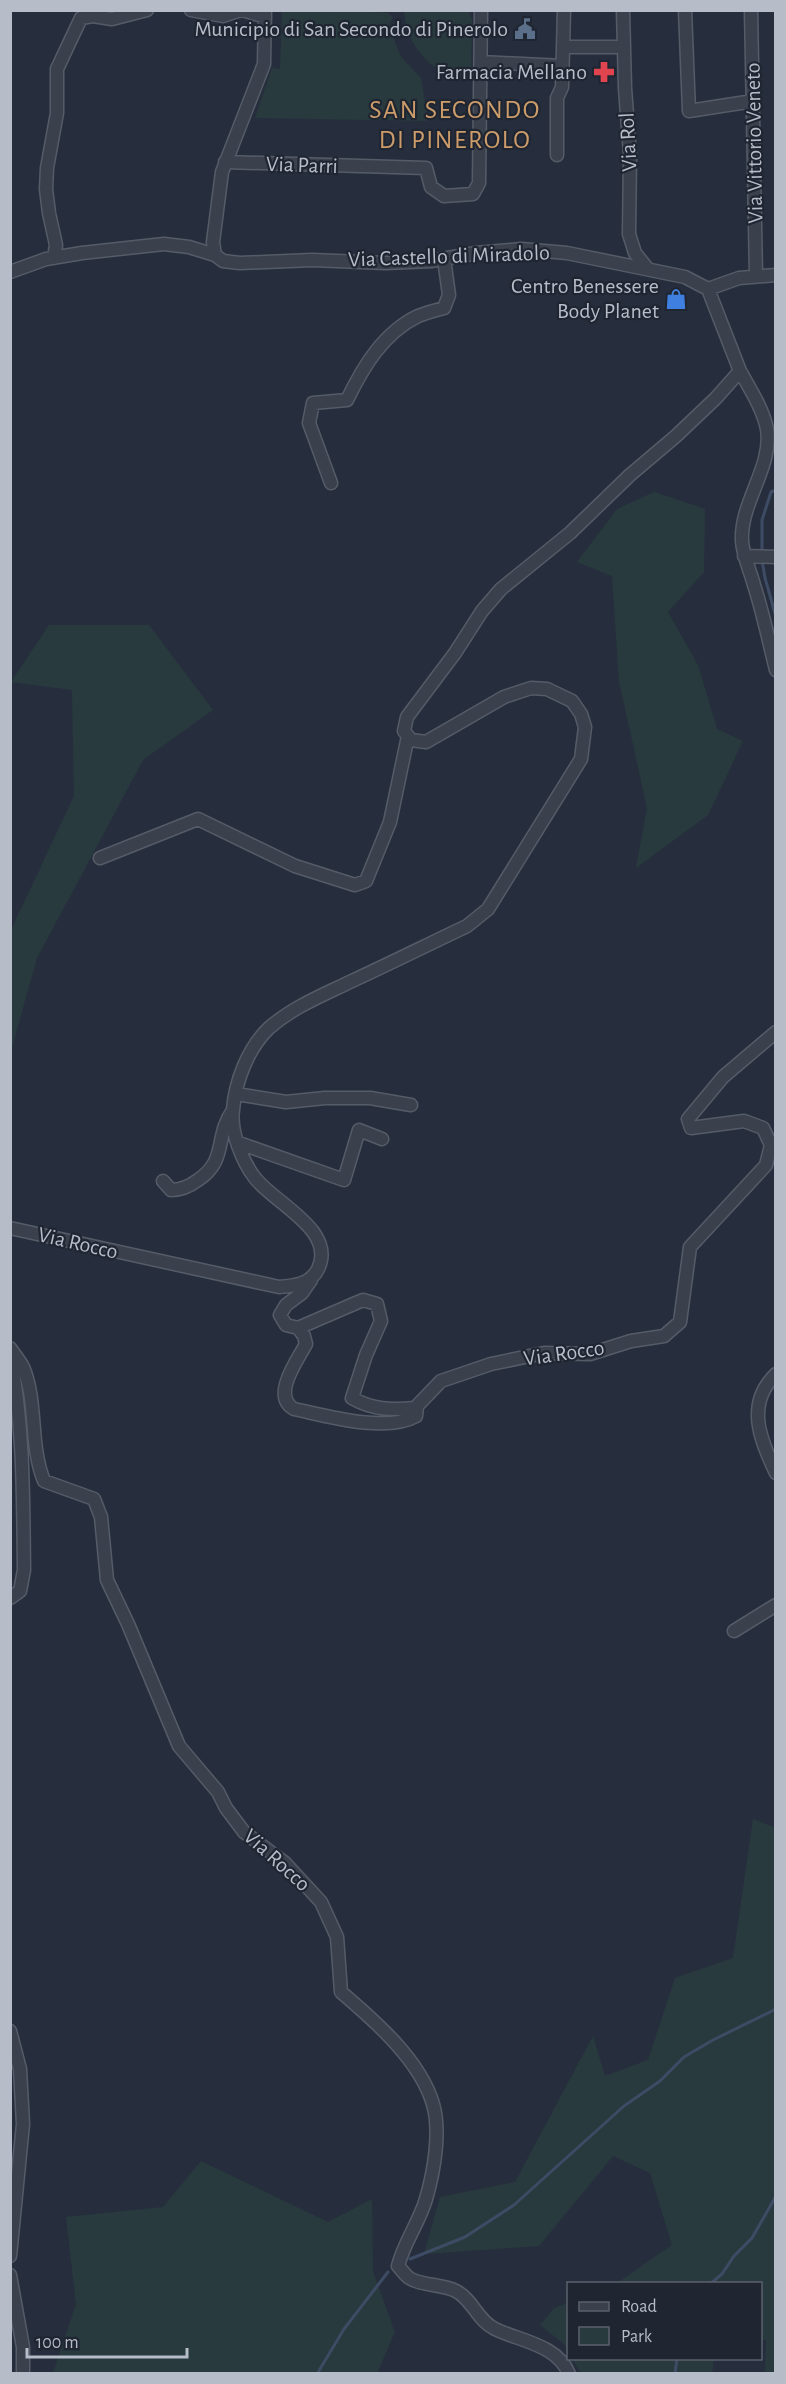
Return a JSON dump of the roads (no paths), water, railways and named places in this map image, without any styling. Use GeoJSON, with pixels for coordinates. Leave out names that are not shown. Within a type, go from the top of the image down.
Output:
{"type":"FeatureCollection","features":[{"type":"Feature","properties":{"kind":"street"},"geometry":{"type":"LineString","coordinates":[[54,258],[56,244],[48,213],[46,189],[47,168],[57,112],[57,69],[81,18],[93,16],[112,19],[147,10]]}},
{"type":"Feature","properties":{"kind":"street"},"geometry":{"type":"LineString","coordinates":[[193,11],[223,16],[242,10],[265,14],[264,64],[222,172],[213,242],[215,255]]}},
{"type":"Feature","properties":{"kind":"street"},"geometry":{"type":"LineString","coordinates":[[481,10],[481,62],[562,66]]}},
{"type":"Feature","properties":{"kind":"street"},"geometry":{"type":"LineString","coordinates":[[557,155],[557,98],[562,87],[564,10]]}},
{"type":"Feature","properties":{"kind":"street","name":"Via Rol"},"geometry":{"type":"LineString","coordinates":[[623,10],[630,155],[630,234],[636,252],[647,268]]}},
{"type":"Feature","properties":{"kind":"street"},"geometry":{"type":"LineString","coordinates":[[685,10],[689,111],[753,101]]}},
{"type":"Feature","properties":{"kind":"street","name":"Via Vittorio Veneto"},"geometry":{"type":"LineString","coordinates":[[751,10],[756,276]]}},
{"type":"Feature","properties":{"kind":"street"},"geometry":{"type":"LineString","coordinates":[[563,47],[624,47]]}},
{"type":"Feature","properties":{"kind":"street","name":"Via Parri"},"geometry":{"type":"LineString","coordinates":[[225,162],[426,168],[431,187],[444,196],[472,194],[479,183],[481,62]]}},
{"type":"Feature","properties":{"kind":"street","name":"Via Castello di Miradolo"},"geometry":{"type":"LineString","coordinates":[[10,272],[54,258],[164,244],[189,247],[215,255],[224,261],[240,263],[312,260],[386,263],[444,259],[521,249],[567,253],[647,268],[685,277],[708,289]]}},
{"type":"Feature","properties":{"kind":"street"},"geometry":{"type":"LineString","coordinates":[[331,483],[309,423],[313,403],[347,400],[364,366],[390,336],[417,317],[444,308],[450,295],[444,259]]}},
{"type":"Feature","properties":{"kind":"street"},"geometry":{"type":"LineString","coordinates":[[776,275],[725,281],[708,289],[740,371],[756,399],[766,429],[767,447],[747,505],[742,540],[776,670]]}},
{"type":"Feature","properties":{"kind":"street"},"geometry":{"type":"LineString","coordinates":[[417,1407],[388,1410],[367,1407],[352,1398],[366,1355],[381,1321],[376,1304],[363,1300],[298,1328],[286,1325],[280,1315],[286,1305],[302,1293],[317,1270],[321,1258],[320,1245],[314,1232],[260,1184],[244,1160],[232,1123],[240,1074],[267,1030],[294,1009],[467,926],[488,909],[582,759],[585,727],[572,701],[547,689],[531,688],[504,698],[426,742],[411,740],[404,731],[407,717],[455,653],[482,610],[501,589],[570,533],[630,475],[716,398],[740,371]]}},
{"type":"Feature","properties":{"kind":"street"},"geometry":{"type":"LineString","coordinates":[[747,556],[772,557]]}},
{"type":"Feature","properties":{"kind":"street"},"geometry":{"type":"LineString","coordinates":[[100,858],[198,819],[295,866],[355,885],[366,881],[390,822],[408,736]]}},
{"type":"Feature","properties":{"kind":"street","name":"Via Rocco"},"geometry":{"type":"LineString","coordinates":[[298,1328],[304,1335],[306,1344],[285,1387],[284,1398],[294,1409],[350,1422],[406,1422],[416,1416],[417,1407],[441,1381],[491,1364],[544,1353],[590,1354],[631,1341],[664,1336],[680,1322],[690,1247],[766,1166],[771,1145],[763,1128],[744,1120],[691,1128],[688,1119],[723,1077],[776,1032]]}},
{"type":"Feature","properties":{"kind":"street"},"geometry":{"type":"LineString","coordinates":[[236,1094],[286,1102],[325,1098],[370,1098],[411,1105]]}},
{"type":"Feature","properties":{"kind":"street"},"geometry":{"type":"LineString","coordinates":[[163,1181],[171,1190],[178,1190],[195,1183],[214,1166],[224,1123],[233,1110]]}},
{"type":"Feature","properties":{"kind":"street"},"geometry":{"type":"LineString","coordinates":[[239,1143],[344,1180],[359,1130],[382,1139]]}},
{"type":"Feature","properties":{"kind":"street","name":"Via Rocco"},"geometry":{"type":"LineString","coordinates":[[10,1228],[279,1287],[293,1286],[308,1281],[317,1270]]}},
{"type":"Feature","properties":{"kind":"street","name":"Via Rocco"},"geometry":{"type":"LineString","coordinates":[[10,1348],[23,1368],[30,1399],[37,1463],[44,1481],[94,1499],[101,1517],[107,1580],[179,1746],[218,1792],[226,1808],[244,1832],[285,1863],[321,1902],[337,1937],[341,1992],[388,2035],[423,2080],[434,2105],[436,2144],[432,2175],[415,2230],[402,2250],[398,2266],[410,2279],[455,2290],[468,2300],[479,2318],[493,2328],[549,2350],[569,2373]]}},
{"type":"Feature","properties":{"kind":"street"},"geometry":{"type":"LineString","coordinates":[[10,1354],[19,1397],[22,1441],[24,1570],[20,1591],[10,1598]]}},
{"type":"Feature","properties":{"kind":"street"},"geometry":{"type":"LineString","coordinates":[[776,1374],[766,1383],[758,1399],[757,1412],[760,1434],[776,1473]]}},
{"type":"Feature","properties":{"kind":"street"},"geometry":{"type":"LineString","coordinates":[[734,1631],[776,1605]]}},
{"type":"Feature","properties":{"kind":"street"},"geometry":{"type":"LineString","coordinates":[[10,2031],[20,2069],[23,2124],[10,2256]]}},
{"type":"Feature","properties":{"kind":"street"},"geometry":{"type":"LineString","coordinates":[[10,2275],[23,2347],[23,2373]]}},
{"type":"Feature","properties":{"kind":"waterway"},"geometry":{"type":"LineString","coordinates":[[762,554],[762,520],[771,492],[776,490]]}},
{"type":"Feature","properties":{"kind":"waterway"},"geometry":{"type":"LineString","coordinates":[[762,560],[776,617]]}},
{"type":"Feature","properties":{"kind":"waterway"},"geometry":{"type":"LineString","coordinates":[[776,1416],[776,1435]]}},
{"type":"Feature","properties":{"kind":"waterway"},"geometry":{"type":"LineString","coordinates":[[410,2259],[465,2237],[514,2205],[624,2106],[660,2081],[684,2057],[776,2009]]}},
{"type":"Feature","properties":{"kind":"waterway"},"geometry":{"type":"LineString","coordinates":[[712,2282],[752,2238],[776,2196]]}},
{"type":"Feature","properties":{"kind":"waterway"},"geometry":{"type":"LineString","coordinates":[[317,2374],[344,2329],[388,2272]]}},
{"type":"Feature","properties":{"kind":"waterway"},"geometry":{"type":"LineString","coordinates":[[675,2374],[677,2360]]}},
{"type":"Feature","properties":{"kind":"place","name":"Municipio di San Secondo di Pinerolo"},"geometry":{"type":"Point","coordinates":[525,29]}},
{"type":"Feature","properties":{"kind":"place","name":"Farmacia Mellano"},"geometry":{"type":"Point","coordinates":[604,72]}},
{"type":"Feature","properties":{"kind":"place","name":"Centro Benessere Body Planet"},"geometry":{"type":"Point","coordinates":[676,299]}},
{"type":"Feature","properties":{"kind":"district","name":"SAN SECONDO DI PINEROLO"},"geometry":{"type":"Point","coordinates":[455,125]}}]}
